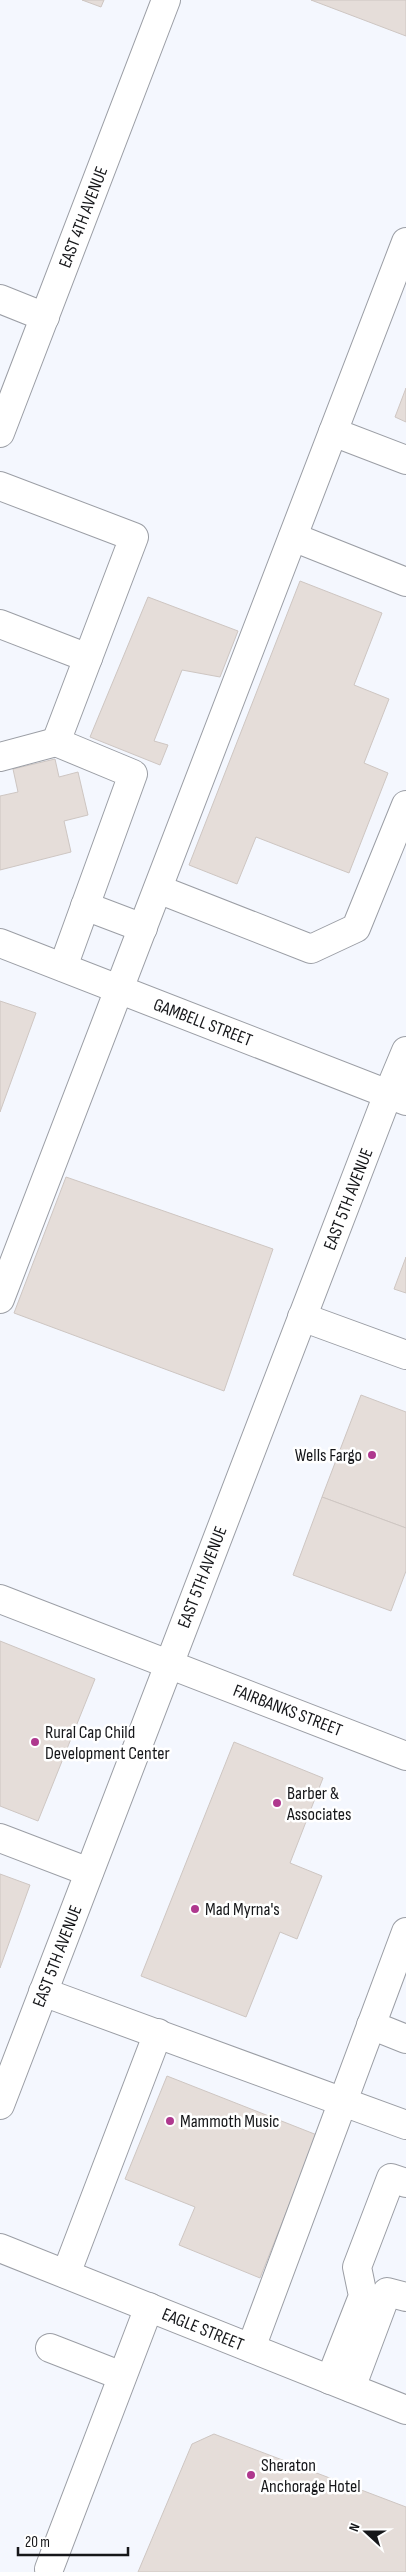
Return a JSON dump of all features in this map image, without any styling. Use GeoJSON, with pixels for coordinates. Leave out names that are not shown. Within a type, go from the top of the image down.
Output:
{"type":"FeatureCollection","features":[{"type":"Feature","properties":{"kind":"main road","name":"EAST 4TH AVENUE"},"geometry":{"type":"LineString","coordinates":[[0,433],[166,0]]}},
{"type":"Feature","properties":{"kind":"main road"},"geometry":{"type":"LineString","coordinates":[[0,1299],[406,242]]}},
{"type":"Feature","properties":{"kind":"main road"},"geometry":{"type":"LineString","coordinates":[[0,299],[45,317]]}},
{"type":"Feature","properties":{"kind":"main road"},"geometry":{"type":"LineString","coordinates":[[333,432],[406,460]]}},
{"type":"Feature","properties":{"kind":"main road"},"geometry":{"type":"LineString","coordinates":[[0,486],[134,536],[56,742]]}},
{"type":"Feature","properties":{"kind":"main road"},"geometry":{"type":"LineString","coordinates":[[293,537],[406,582]]}},
{"type":"Feature","properties":{"kind":"main road"},"geometry":{"type":"LineString","coordinates":[[0,624],[88,658]]}},
{"type":"Feature","properties":{"kind":"main road"},"geometry":{"type":"LineString","coordinates":[[0,757],[56,742],[133,774],[63,967]]}},
{"type":"Feature","properties":{"kind":"main road"},"geometry":{"type":"LineString","coordinates":[[158,889],[311,949],[356,928],[406,805]]}},
{"type":"Feature","properties":{"kind":"main road"},"geometry":{"type":"LineString","coordinates":[[85,906],[143,928]]}},
{"type":"Feature","properties":{"kind":"main road","name":"GAMBELL STREET"},"geometry":{"type":"LineString","coordinates":[[0,943],[397,1097]]}},
{"type":"Feature","properties":{"kind":"main road","name":"EAST 5TH AVENUE"},"geometry":{"type":"LineString","coordinates":[[0,2105],[302,1317],[397,1097],[406,1051]]}},
{"type":"Feature","properties":{"kind":"main road"},"geometry":{"type":"LineString","coordinates":[[302,1317],[406,1355]]}},
{"type":"Feature","properties":{"kind":"main road","name":"FAIRBANKS STREET"},"geometry":{"type":"LineString","coordinates":[[0,1599],[406,1756]]}},
{"type":"Feature","properties":{"kind":"main road"},"geometry":{"type":"LineString","coordinates":[[0,1838],[89,1872]]}},
{"type":"Feature","properties":{"kind":"main road"},"geometry":{"type":"LineString","coordinates":[[251,2348],[406,1932]]}},
{"type":"Feature","properties":{"kind":"main road"},"geometry":{"type":"LineString","coordinates":[[43,1992],[406,2125]]}},
{"type":"Feature","properties":{"kind":"main road"},"geometry":{"type":"LineString","coordinates":[[371,2025],[406,2039]]}},
{"type":"Feature","properties":{"kind":"main road"},"geometry":{"type":"LineString","coordinates":[[66,2274],[158,2033]]}},
{"type":"Feature","properties":{"kind":"main road"},"geometry":{"type":"LineString","coordinates":[[340,2384],[364,2296],[357,2267],[391,2178],[406,2183]]}},
{"type":"Feature","properties":{"kind":"main road","name":"EAGLE STREET"},"geometry":{"type":"LineString","coordinates":[[0,2248],[406,2410]]}},
{"type":"Feature","properties":{"kind":"main road"},"geometry":{"type":"LineString","coordinates":[[340,2384],[387,2292],[406,2297]]}},
{"type":"Feature","properties":{"kind":"main road"},"geometry":{"type":"LineString","coordinates":[[49,2569],[149,2307]]}},
{"type":"Feature","properties":{"kind":"main road"},"geometry":{"type":"LineString","coordinates":[[50,2348],[122,2376]]}},
{"type":"Feature","properties":{"kind":"building"},"geometry":{"type":"Polygon","coordinates":[[[82,0],[104,0],[101,7],[82,0]]]}},
{"type":"Feature","properties":{"kind":"building"},"geometry":{"type":"Polygon","coordinates":[[[311,0],[406,0],[406,36],[311,0]]]}},
{"type":"Feature","properties":{"kind":"building"},"geometry":{"type":"Polygon","coordinates":[[[406,388],[406,422],[395,417],[406,388]]]}},
{"type":"Feature","properties":{"kind":"building"},"geometry":{"type":"Polygon","coordinates":[[[300,581],[382,613],[354,685],[389,699],[364,763],[388,773],[349,873],[256,837],[237,884],[189,865],[300,581]]]}},
{"type":"Feature","properties":{"kind":"building"},"geometry":{"type":"Polygon","coordinates":[[[148,597],[238,631],[220,677],[182,670],[154,741],[168,745],[160,765],[90,737],[148,597]]]}},
{"type":"Feature","properties":{"kind":"building"},"geometry":{"type":"Polygon","coordinates":[[[55,759],[59,777],[78,772],[88,815],[64,821],[71,852],[0,870],[0,796],[18,792],[13,769],[55,759]]]}},
{"type":"Feature","properties":{"kind":"building"},"geometry":{"type":"Polygon","coordinates":[[[0,1001],[36,1013],[0,1112],[0,1001]]]}},
{"type":"Feature","properties":{"kind":"building"},"geometry":{"type":"Polygon","coordinates":[[[66,1177],[273,1249],[224,1391],[14,1313],[66,1177]]]}},
{"type":"Feature","properties":{"kind":"building"},"geometry":{"type":"Polygon","coordinates":[[[406,1257],[406,1293],[394,1289],[406,1257]]]}},
{"type":"Feature","properties":{"kind":"building","name":"Wells Fargo"},"geometry":{"type":"Polygon","coordinates":[[[361,1395],[406,1412],[406,1528],[322,1497],[361,1395]]]}},
{"type":"Feature","properties":{"kind":"building"},"geometry":{"type":"Polygon","coordinates":[[[322,1497],[406,1528],[406,1571],[391,1611],[293,1575],[322,1497]]]}},
{"type":"Feature","properties":{"kind":"building","name":"Rural Cap Child Development Center"},"geometry":{"type":"Polygon","coordinates":[[[0,1641],[95,1679],[38,1821],[0,1806],[0,1641]]]}},
{"type":"Feature","properties":{"kind":"building"},"geometry":{"type":"Polygon","coordinates":[[[234,1742],[323,1778],[290,1863],[322,1876],[297,1939],[280,1932],[246,2017],[141,1976],[234,1742]]]}},
{"type":"Feature","properties":{"kind":"building"},"geometry":{"type":"Polygon","coordinates":[[[0,1874],[30,1885],[0,1968],[0,1874]]]}},
{"type":"Feature","properties":{"kind":"building"},"geometry":{"type":"Polygon","coordinates":[[[167,2076],[317,2135],[260,2278],[179,2245],[195,2207],[125,2179],[167,2076]]]}},
{"type":"Feature","properties":{"kind":"building","name":"Sheraton Anchorage Hotel"},"geometry":{"type":"Polygon","coordinates":[[[214,2434],[406,2507],[406,2572],[138,2572],[192,2444],[214,2434]]]}},
{"type":"Feature","properties":{"kind":"place","name":"Wells Fargo"},"geometry":{"type":"Point","coordinates":[372,1455]}},
{"type":"Feature","properties":{"kind":"place","name":"Rural Cap Child Development Center"},"geometry":{"type":"Point","coordinates":[35,1742]}},
{"type":"Feature","properties":{"kind":"place","name":"Barber & Associates"},"geometry":{"type":"Point","coordinates":[277,1803]}},
{"type":"Feature","properties":{"kind":"place","name":"Mad Myrna's"},"geometry":{"type":"Point","coordinates":[195,1909]}},
{"type":"Feature","properties":{"kind":"place","name":"Mammoth Music"},"geometry":{"type":"Point","coordinates":[170,2121]}},
{"type":"Feature","properties":{"kind":"place","name":"Sheraton Anchorage Hotel"},"geometry":{"type":"Point","coordinates":[251,2475]}}]}
